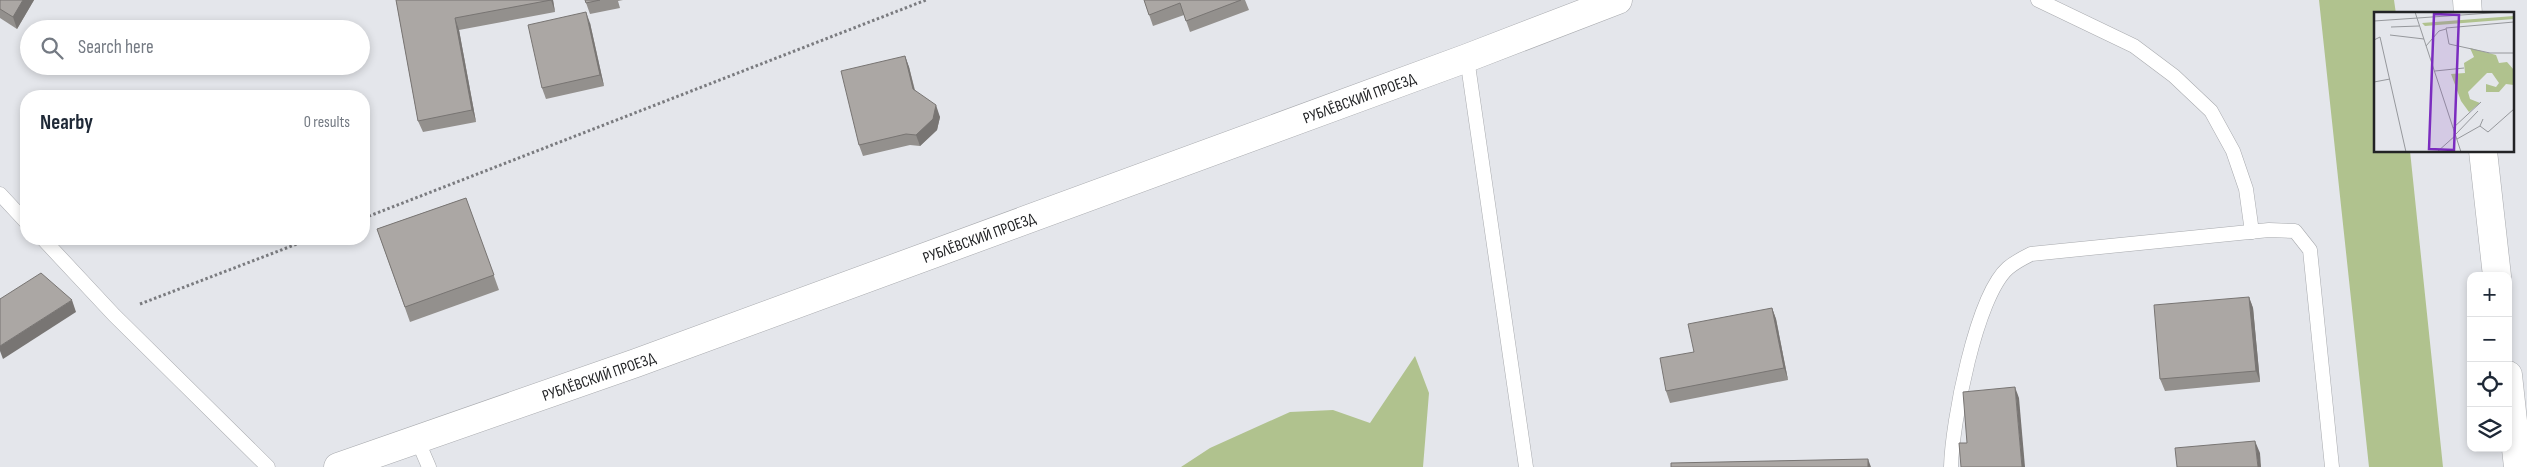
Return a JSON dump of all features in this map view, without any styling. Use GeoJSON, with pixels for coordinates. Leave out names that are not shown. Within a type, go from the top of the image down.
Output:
{"type":"FeatureCollection","features":[{"type":"Feature","properties":{"kind":"street","name":"РУБЛЁВСКИЙ ПРОЕЗД"},"geometry":{"type":"LineString","coordinates":[[338,467],[645,359],[1467,58],[1618,0]]}},
{"type":"Feature","properties":{"kind":"street"},"geometry":{"type":"LineString","coordinates":[[2483,152],[2497,272]]}},
{"type":"Feature","properties":{"kind":"street"},"geometry":{"type":"LineString","coordinates":[[2511,407],[2518,467]]}},
{"type":"Feature","properties":{"kind":"lane"},"geometry":{"type":"LineString","coordinates":[[2038,0],[2134,46],[2174,76],[2212,111],[2233,150],[2246,189],[2252,232]]}},
{"type":"Feature","properties":{"kind":"lane"},"geometry":{"type":"LineString","coordinates":[[1467,58],[1526,467]]}},
{"type":"Feature","properties":{"kind":"lane"},"geometry":{"type":"LineString","coordinates":[[0,194],[20,216]]}},
{"type":"Feature","properties":{"kind":"lane"},"geometry":{"type":"LineString","coordinates":[[1951,467],[1952,446],[1960,392],[1986,301],[2007,268],[2031,254],[2252,232],[2294,232],[2310,250],[2332,467]]}},
{"type":"Feature","properties":{"kind":"lane"},"geometry":{"type":"LineString","coordinates":[[48,245],[114,314],[268,467]]}},
{"type":"Feature","properties":{"kind":"lane"},"geometry":{"type":"LineString","coordinates":[[417,439],[429,467]]}},
{"type":"Feature","properties":{"kind":"path"},"geometry":{"type":"LineString","coordinates":[[370,216],[926,0]]}},
{"type":"Feature","properties":{"kind":"path"},"geometry":{"type":"LineString","coordinates":[[114,314],[294,245]]}},
{"type":"Feature","properties":{"kind":"green space"},"geometry":{"type":"Polygon","coordinates":[[[2319,0],[2394,0],[2396,12],[2374,12],[2374,152],[2410,152],[2443,467],[2369,467],[2319,0]]]}},
{"type":"Feature","properties":{"kind":"green space"},"geometry":{"type":"Polygon","coordinates":[[[1415,356],[1429,393],[1423,467],[1181,467],[1210,448],[1290,412],[1333,410],[1370,423],[1415,356]]]}},
{"type":"Feature","properties":{"kind":"building"},"geometry":{"type":"Polygon","coordinates":[[[0,0],[23,0],[13,17],[0,9],[0,0]]]}},
{"type":"Feature","properties":{"kind":"building"},"geometry":{"type":"Polygon","coordinates":[[[396,0],[551,0],[455,18],[472,110],[418,121],[396,0]]]}},
{"type":"Feature","properties":{"kind":"building"},"geometry":{"type":"Polygon","coordinates":[[[585,0],[600,0],[586,3],[585,0]]]}},
{"type":"Feature","properties":{"kind":"building"},"geometry":{"type":"Polygon","coordinates":[[[1144,0],[1241,0],[1186,21],[1180,3],[1149,15],[1144,0]]]}},
{"type":"Feature","properties":{"kind":"building"},"geometry":{"type":"Polygon","coordinates":[[[586,12],[600,75],[542,88],[528,25],[586,12]]]}},
{"type":"Feature","properties":{"kind":"building"},"geometry":{"type":"Polygon","coordinates":[[[905,56],[913,89],[936,105],[933,119],[916,135],[906,134],[859,145],[841,71],[905,56]]]}},
{"type":"Feature","properties":{"kind":"building"},"geometry":{"type":"Polygon","coordinates":[[[466,198],[494,275],[405,307],[377,229],[466,198]]]}},
{"type":"Feature","properties":{"kind":"building"},"geometry":{"type":"Polygon","coordinates":[[[41,273],[72,300],[0,346],[0,299],[41,273]]]}},
{"type":"Feature","properties":{"kind":"building"},"geometry":{"type":"Polygon","coordinates":[[[2249,297],[2256,371],[2160,379],[2154,305],[2249,297]]]}},
{"type":"Feature","properties":{"kind":"building"},"geometry":{"type":"Polygon","coordinates":[[[1772,308],[1784,368],[1666,391],[1660,358],[1694,352],[1688,324],[1772,308]]]}},
{"type":"Feature","properties":{"kind":"building"},"geometry":{"type":"Polygon","coordinates":[[[2015,387],[2022,467],[1961,467],[1959,443],[1967,443],[1963,392],[2015,387]]]}},
{"type":"Feature","properties":{"kind":"building"},"geometry":{"type":"Polygon","coordinates":[[[2255,441],[2258,467],[2177,467],[2175,448],[2255,441]]]}},
{"type":"Feature","properties":{"kind":"building"},"geometry":{"type":"Polygon","coordinates":[[[1868,459],[1868,467],[1671,467],[1671,463],[1868,459]]]}}]}
